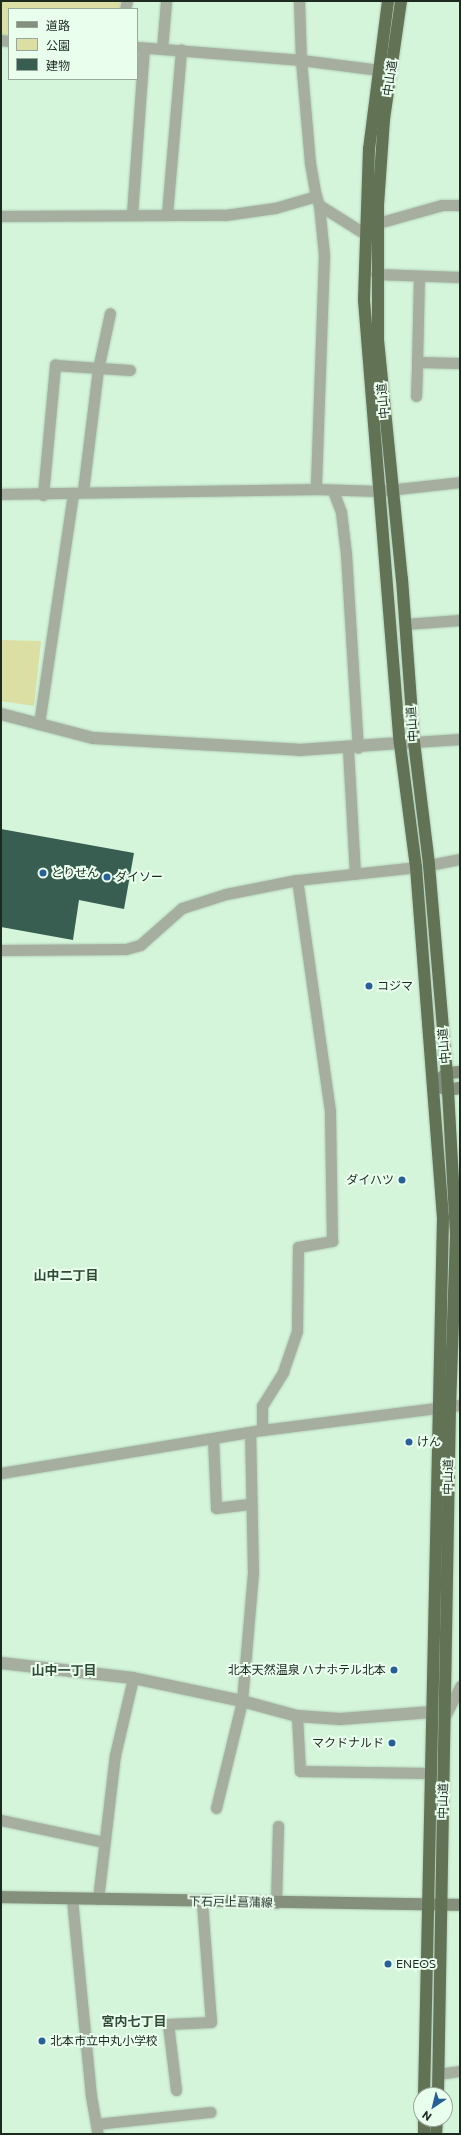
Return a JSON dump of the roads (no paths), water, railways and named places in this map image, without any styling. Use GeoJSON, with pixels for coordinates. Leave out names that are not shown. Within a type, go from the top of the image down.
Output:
{"type":"FeatureCollection","features":[{"type":"Feature","properties":{"kind":"highway","name":"中山道"},"geometry":{"type":"LineString","coordinates":[[388,1],[369,149],[364,300],[400,744],[416,867],[434,1084],[442,1218],[450,1407],[438,2087]]}},
{"type":"Feature","properties":{"kind":"highway","name":"中山道"},"geometry":{"type":"LineString","coordinates":[[401,1],[384,119],[376,274],[378,340],[405,624],[414,742],[429,865],[447,1073],[458,1236],[450,1407],[432,1712],[424,2087]]}},
{"type":"Feature","properties":{"kind":"main road"},"geometry":{"type":"LineString","coordinates":[[460,1072],[447,1073],[434,1084],[447,1090],[460,1088]]}},
{"type":"Feature","properties":{"kind":"main road","name":"下石戸上菖蒲線"},"geometry":{"type":"LineString","coordinates":[[1,1897],[428,1906],[441,1904],[460,1905]]}},
{"type":"Feature","properties":{"kind":"street"},"geometry":{"type":"LineString","coordinates":[[162,49],[166,1]]}},
{"type":"Feature","properties":{"kind":"street"},"geometry":{"type":"LineString","coordinates":[[299,1],[301,60],[310,163],[318,201],[324,255],[316,489]]}},
{"type":"Feature","properties":{"kind":"street"},"geometry":{"type":"LineString","coordinates":[[132,214],[140,47],[301,60],[379,70]]}},
{"type":"Feature","properties":{"kind":"street"},"geometry":{"type":"LineString","coordinates":[[167,214],[181,50]]}},
{"type":"Feature","properties":{"kind":"street"},"geometry":{"type":"LineString","coordinates":[[1,216],[132,214],[225,215],[318,201],[365,234]]}},
{"type":"Feature","properties":{"kind":"street"},"geometry":{"type":"LineString","coordinates":[[378,223],[442,205],[460,205]]}},
{"type":"Feature","properties":{"kind":"street"},"geometry":{"type":"LineString","coordinates":[[376,274],[460,277]]}},
{"type":"Feature","properties":{"kind":"street"},"geometry":{"type":"LineString","coordinates":[[416,396],[419,276]]}},
{"type":"Feature","properties":{"kind":"street"},"geometry":{"type":"LineString","coordinates":[[39,724],[98,369],[110,313]]}},
{"type":"Feature","properties":{"kind":"street"},"geometry":{"type":"LineString","coordinates":[[417,362],[460,363]]}},
{"type":"Feature","properties":{"kind":"street"},"geometry":{"type":"LineString","coordinates":[[43,495],[55,365],[98,369],[106,366],[130,370]]}},
{"type":"Feature","properties":{"kind":"street"},"geometry":{"type":"LineString","coordinates":[[1,494],[43,495],[78,492],[316,489],[333,491],[392,491],[460,482]]}},
{"type":"Feature","properties":{"kind":"street"},"geometry":{"type":"LineString","coordinates":[[333,491],[342,512],[346,554],[353,749],[355,874]]}},
{"type":"Feature","properties":{"kind":"street"},"geometry":{"type":"LineString","coordinates":[[405,624],[460,620]]}},
{"type":"Feature","properties":{"kind":"street"},"geometry":{"type":"LineString","coordinates":[[1,714],[92,738],[299,750],[353,749],[414,742],[460,739]]}},
{"type":"Feature","properties":{"kind":"street"},"geometry":{"type":"LineString","coordinates":[[429,865],[460,859]]}},
{"type":"Feature","properties":{"kind":"street"},"geometry":{"type":"LineString","coordinates":[[1,950],[126,950],[140,946],[182,908],[226,894],[297,880],[416,867]]}},
{"type":"Feature","properties":{"kind":"street"},"geometry":{"type":"LineString","coordinates":[[262,1430],[262,1406],[283,1372],[297,1332],[298,1247],[332,1241],[330,1111],[297,880]]}},
{"type":"Feature","properties":{"kind":"street"},"geometry":{"type":"LineString","coordinates":[[1,1473],[262,1430],[450,1407]]}},
{"type":"Feature","properties":{"kind":"street"},"geometry":{"type":"LineString","coordinates":[[216,1808],[242,1701],[252,1572],[250,1432]]}},
{"type":"Feature","properties":{"kind":"street"},"geometry":{"type":"LineString","coordinates":[[213,1438],[216,1508],[251,1504]]}},
{"type":"Feature","properties":{"kind":"street"},"geometry":{"type":"LineString","coordinates":[[1,1663],[133,1678],[242,1701],[297,1716],[340,1719],[432,1712]]}},
{"type":"Feature","properties":{"kind":"street"},"geometry":{"type":"LineString","coordinates":[[98,1899],[115,1755],[133,1678]]}},
{"type":"Feature","properties":{"kind":"street"},"geometry":{"type":"LineString","coordinates":[[444,1718],[460,1686]]}},
{"type":"Feature","properties":{"kind":"street"},"geometry":{"type":"LineString","coordinates":[[297,1716],[300,1771],[430,1773]]}},
{"type":"Feature","properties":{"kind":"street"},"geometry":{"type":"LineString","coordinates":[[1,1820],[104,1842]]}},
{"type":"Feature","properties":{"kind":"street"},"geometry":{"type":"LineString","coordinates":[[276,1903],[278,1826]]}},
{"type":"Feature","properties":{"kind":"street"},"geometry":{"type":"LineString","coordinates":[[72,1899],[97,2129],[210,2112]]}},
{"type":"Feature","properties":{"kind":"street"},"geometry":{"type":"LineString","coordinates":[[176,2090],[168,2024],[211,2022],[202,1902]]}},
{"type":"Feature","properties":{"kind":"street"},"geometry":{"type":"LineString","coordinates":[[438,2074],[460,2071]]}},
{"type":"Feature","properties":{"kind":"place","name":"とりせん"},"geometry":{"type":"Point","coordinates":[43,873]}},
{"type":"Feature","properties":{"kind":"place","name":"ダイソー"},"geometry":{"type":"Point","coordinates":[107,877]}},
{"type":"Feature","properties":{"kind":"place","name":"コジマ"},"geometry":{"type":"Point","coordinates":[369,986]}},
{"type":"Feature","properties":{"kind":"place","name":"ダイハツ"},"geometry":{"type":"Point","coordinates":[402,1180]}},
{"type":"Feature","properties":{"kind":"place","name":"けん"},"geometry":{"type":"Point","coordinates":[409,1442]}},
{"type":"Feature","properties":{"kind":"place","name":"北本天然温泉 ハナホテル北本"},"geometry":{"type":"Point","coordinates":[394,1670]}},
{"type":"Feature","properties":{"kind":"place","name":"マクドナルド"},"geometry":{"type":"Point","coordinates":[392,1743]}},
{"type":"Feature","properties":{"kind":"place","name":"ENEOS"},"geometry":{"type":"Point","coordinates":[388,1964]}},
{"type":"Feature","properties":{"kind":"place","name":"北本市立中丸小学校"},"geometry":{"type":"Point","coordinates":[42,2041]}},
{"type":"Feature","properties":{"kind":"district","name":"山中二丁目"},"geometry":{"type":"Point","coordinates":[66,1275]}},
{"type":"Feature","properties":{"kind":"district","name":"山中一丁目"},"geometry":{"type":"Point","coordinates":[64,1670]}},
{"type":"Feature","properties":{"kind":"district","name":"宮内七丁目"},"geometry":{"type":"Point","coordinates":[134,2021]}}]}
